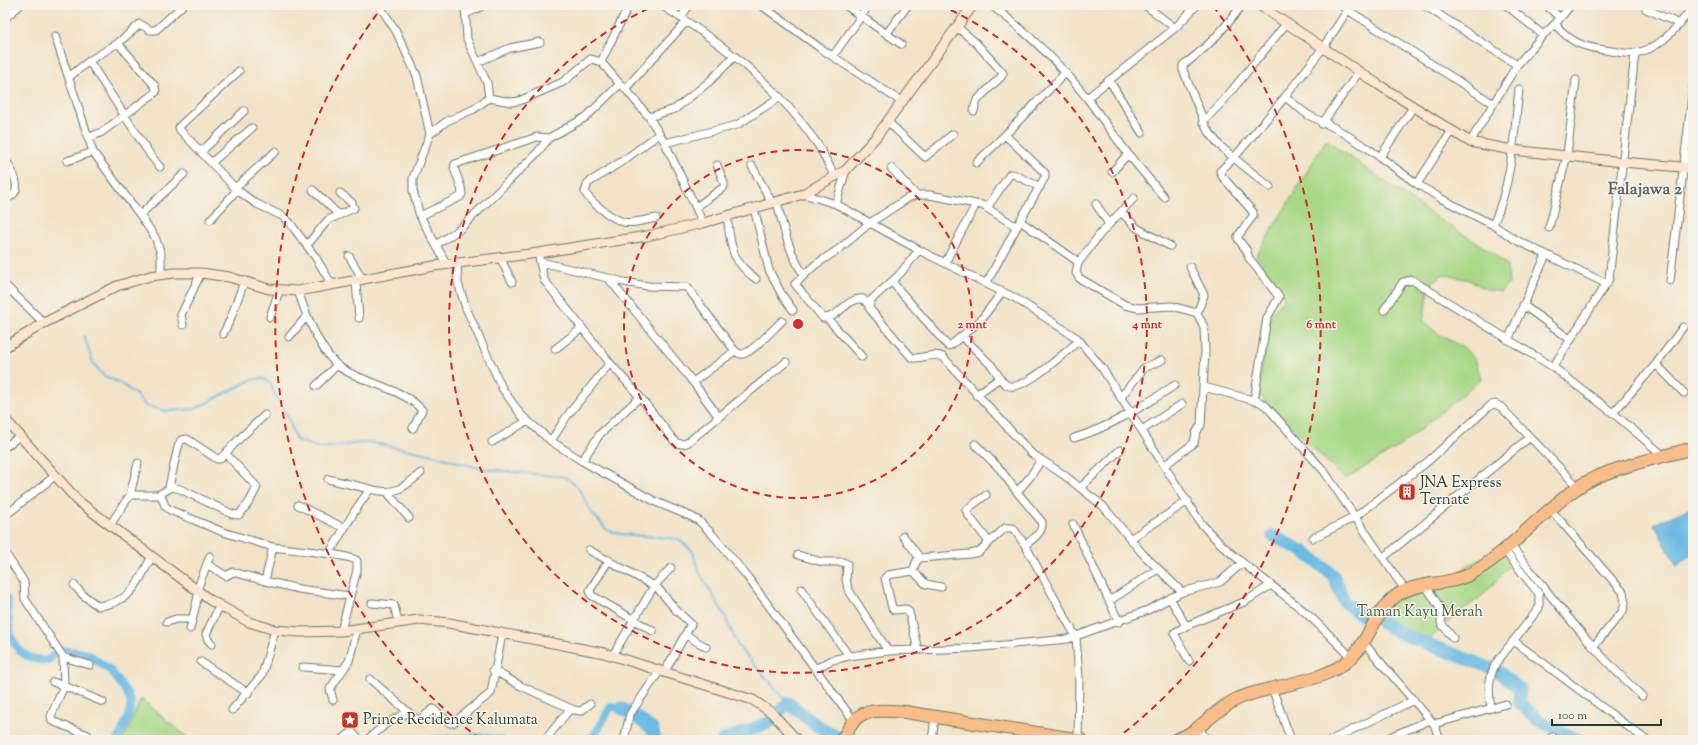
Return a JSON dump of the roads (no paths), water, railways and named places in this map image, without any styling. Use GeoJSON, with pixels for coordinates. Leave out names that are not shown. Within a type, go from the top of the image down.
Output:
{"type":"FeatureCollection","features":[{"type":"Feature","properties":{"kind":"highway"},"geometry":{"type":"LineString","coordinates":[[1175,740],[1198,727],[1227,704],[1241,697],[1324,674],[1341,666],[1352,658],[1380,612],[1388,602],[1405,590],[1453,581],[1474,572],[1507,548],[1578,487],[1614,471],[1693,448]]}},
{"type":"Feature","properties":{"kind":"highway"},"geometry":{"type":"LineString","coordinates":[[846,733],[859,716],[885,710],[1079,740]]}},
{"type":"Feature","properties":{"kind":"street"},"geometry":{"type":"LineString","coordinates":[[5,18],[20,5]]}},
{"type":"Feature","properties":{"kind":"street"},"geometry":{"type":"LineString","coordinates":[[379,5],[396,31],[417,76],[430,134]]}},
{"type":"Feature","properties":{"kind":"street"},"geometry":{"type":"LineString","coordinates":[[465,5],[467,39],[487,83],[489,98]]}},
{"type":"Feature","properties":{"kind":"street"},"geometry":{"type":"LineString","coordinates":[[466,14],[484,5]]}},
{"type":"Feature","properties":{"kind":"street"},"geometry":{"type":"LineString","coordinates":[[601,62],[629,5]]}},
{"type":"Feature","properties":{"kind":"street"},"geometry":{"type":"LineString","coordinates":[[661,5],[734,56],[761,78],[780,97],[818,145],[835,177]]}},
{"type":"Feature","properties":{"kind":"street"},"geometry":{"type":"LineString","coordinates":[[437,244],[460,229],[537,153],[549,138],[586,117],[623,86],[684,20],[689,5]]}},
{"type":"Feature","properties":{"kind":"street"},"geometry":{"type":"LineString","coordinates":[[761,5],[833,56],[902,102]]}},
{"type":"Feature","properties":{"kind":"street"},"geometry":{"type":"LineString","coordinates":[[845,5],[901,44]]}},
{"type":"Feature","properties":{"kind":"street"},"geometry":{"type":"LineString","coordinates":[[833,56],[869,5]]}},
{"type":"Feature","properties":{"kind":"street"},"geometry":{"type":"LineString","coordinates":[[887,34],[908,5]]}},
{"type":"Feature","properties":{"kind":"street"},"geometry":{"type":"LineString","coordinates":[[5,347],[44,323],[117,286],[161,275],[201,273],[229,277],[279,291],[298,291],[434,266],[500,257],[539,258],[703,223],[803,194],[846,170],[902,102],[973,5]]}},
{"type":"Feature","properties":{"kind":"street"},"geometry":{"type":"LineString","coordinates":[[991,5],[1043,48],[1066,72],[1128,154],[1164,197]]}},
{"type":"Feature","properties":{"kind":"street"},"geometry":{"type":"LineString","coordinates":[[1145,5],[1175,28]]}},
{"type":"Feature","properties":{"kind":"street"},"geometry":{"type":"LineString","coordinates":[[1087,98],[1147,48],[1175,28],[1197,5]]}},
{"type":"Feature","properties":{"kind":"street"},"geometry":{"type":"LineString","coordinates":[[1242,5],[1222,32],[1200,53],[1183,66],[1183,70],[1203,122],[1219,145],[1270,187]]}},
{"type":"Feature","properties":{"kind":"street"},"geometry":{"type":"LineString","coordinates":[[1259,5],[1359,72],[1470,142],[1512,150],[1623,162],[1689,167]]}},
{"type":"Feature","properties":{"kind":"street"},"geometry":{"type":"LineString","coordinates":[[1340,5],[1350,8],[1492,103]]}},
{"type":"Feature","properties":{"kind":"street"},"geometry":{"type":"LineString","coordinates":[[1424,5],[1517,65]]}},
{"type":"Feature","properties":{"kind":"street"},"geometry":{"type":"LineString","coordinates":[[1506,5],[1543,35]]}},
{"type":"Feature","properties":{"kind":"street"},"geometry":{"type":"LineString","coordinates":[[1546,5],[1560,18]]}},
{"type":"Feature","properties":{"kind":"street"},"geometry":{"type":"LineString","coordinates":[[1470,142],[1492,103],[1517,65],[1571,5]]}},
{"type":"Feature","properties":{"kind":"street"},"geometry":{"type":"LineString","coordinates":[[69,77],[89,61],[118,42],[140,24],[150,30],[156,30],[182,6]]}},
{"type":"Feature","properties":{"kind":"street"},"geometry":{"type":"LineString","coordinates":[[1555,24],[1566,37],[1584,45],[1635,54],[1658,42],[1680,24],[1693,6]]}},
{"type":"Feature","properties":{"kind":"street"},"geometry":{"type":"LineString","coordinates":[[1252,400],[1266,321],[1280,297],[1250,259],[1247,250],[1238,238],[1253,213],[1220,173],[1222,168],[1234,158],[1285,98],[1323,48],[1350,8]]}},
{"type":"Feature","properties":{"kind":"street"},"geometry":{"type":"LineString","coordinates":[[1646,9],[1680,24]]}},
{"type":"Feature","properties":{"kind":"street"},"geometry":{"type":"LineString","coordinates":[[1203,122],[1224,100],[1286,24]]}},
{"type":"Feature","properties":{"kind":"street"},"geometry":{"type":"LineString","coordinates":[[957,27],[976,43],[1003,73],[1001,77],[976,102],[974,111]]}},
{"type":"Feature","properties":{"kind":"street"},"geometry":{"type":"LineString","coordinates":[[56,36],[93,152],[140,215],[159,245],[162,260],[161,275]]}},
{"type":"Feature","properties":{"kind":"street"},"geometry":{"type":"LineString","coordinates":[[88,138],[102,132],[125,116],[157,90],[130,54],[118,42]]}},
{"type":"Feature","properties":{"kind":"street"},"geometry":{"type":"LineString","coordinates":[[478,62],[510,48],[540,42]]}},
{"type":"Feature","properties":{"kind":"street"},"geometry":{"type":"LineString","coordinates":[[1553,367],[1607,284],[1611,273],[1635,54]]}},
{"type":"Feature","properties":{"kind":"street"},"geometry":{"type":"LineString","coordinates":[[649,117],[675,109],[710,81],[734,56]]}},
{"type":"Feature","properties":{"kind":"street"},"geometry":{"type":"LineString","coordinates":[[447,265],[437,244],[420,216],[412,191],[413,178],[430,134],[447,121],[474,109],[489,98],[511,102],[518,101],[563,82],[591,59],[601,62],[649,117],[665,143],[703,223]]}},
{"type":"Feature","properties":{"kind":"street"},"geometry":{"type":"LineString","coordinates":[[89,61],[150,156],[160,167]]}},
{"type":"Feature","properties":{"kind":"street"},"geometry":{"type":"LineString","coordinates":[[239,71],[179,127],[190,142],[212,162],[236,189],[255,203],[282,216],[290,223],[332,285]]}},
{"type":"Feature","properties":{"kind":"street"},"geometry":{"type":"LineString","coordinates":[[976,163],[1006,135],[1066,72]]}},
{"type":"Feature","properties":{"kind":"street"},"geometry":{"type":"LineString","coordinates":[[1322,124],[1359,72]]}},
{"type":"Feature","properties":{"kind":"street"},"geometry":{"type":"LineString","coordinates":[[1109,80],[1142,133]]}},
{"type":"Feature","properties":{"kind":"street"},"geometry":{"type":"LineString","coordinates":[[1549,228],[1566,155],[1576,80]]}},
{"type":"Feature","properties":{"kind":"street"},"geometry":{"type":"LineString","coordinates":[[1670,282],[1689,167],[1693,87]]}},
{"type":"Feature","properties":{"kind":"street"},"geometry":{"type":"LineString","coordinates":[[1493,225],[1501,206],[1512,150],[1519,89]]}},
{"type":"Feature","properties":{"kind":"street"},"geometry":{"type":"LineString","coordinates":[[665,143],[737,125],[780,97]]}},
{"type":"Feature","properties":{"kind":"street"},"geometry":{"type":"LineString","coordinates":[[1285,98],[1322,124],[1337,129],[1380,157],[1417,184],[1442,199],[1493,225],[1546,255],[1607,284]]}},
{"type":"Feature","properties":{"kind":"street"},"geometry":{"type":"LineString","coordinates":[[1380,157],[1413,107]]}},
{"type":"Feature","properties":{"kind":"street"},"geometry":{"type":"LineString","coordinates":[[200,152],[244,112]]}},
{"type":"Feature","properties":{"kind":"street"},"geometry":{"type":"LineString","coordinates":[[887,121],[925,157],[953,134]]}},
{"type":"Feature","properties":{"kind":"street"},"geometry":{"type":"LineString","coordinates":[[212,162],[252,128]]}},
{"type":"Feature","properties":{"kind":"street"},"geometry":{"type":"LineString","coordinates":[[1417,184],[1452,131]]}},
{"type":"Feature","properties":{"kind":"street"},"geometry":{"type":"LineString","coordinates":[[656,218],[636,222],[617,221],[594,203],[585,192],[588,183],[624,160],[659,134]]}},
{"type":"Feature","properties":{"kind":"street"},"geometry":{"type":"LineString","coordinates":[[986,284],[1045,177],[1045,173],[1006,135]]}},
{"type":"Feature","properties":{"kind":"street"},"geometry":{"type":"LineString","coordinates":[[420,216],[460,197],[462,190],[454,168],[456,164],[537,138],[549,138]]}},
{"type":"Feature","properties":{"kind":"street"},"geometry":{"type":"LineString","coordinates":[[210,220],[236,189],[276,151]]}},
{"type":"Feature","properties":{"kind":"street"},"geometry":{"type":"LineString","coordinates":[[67,161],[93,152]]}},
{"type":"Feature","properties":{"kind":"street"},"geometry":{"type":"LineString","coordinates":[[1112,172],[1128,154]]}},
{"type":"Feature","properties":{"kind":"street"},"geometry":{"type":"LineString","coordinates":[[5,159],[12,172],[16,190],[15,194],[5,200]]}},
{"type":"Feature","properties":{"kind":"street"},"geometry":{"type":"LineString","coordinates":[[696,207],[724,187],[724,183],[717,165]]}},
{"type":"Feature","properties":{"kind":"street"},"geometry":{"type":"LineString","coordinates":[[752,166],[774,202],[796,264],[804,275]]}},
{"type":"Feature","properties":{"kind":"street"},"geometry":{"type":"LineString","coordinates":[[891,168],[916,195]]}},
{"type":"Feature","properties":{"kind":"street"},"geometry":{"type":"LineString","coordinates":[[836,204],[846,170]]}},
{"type":"Feature","properties":{"kind":"street"},"geometry":{"type":"LineString","coordinates":[[140,215],[184,174]]}},
{"type":"Feature","properties":{"kind":"street"},"geometry":{"type":"LineString","coordinates":[[987,208],[1010,174],[1040,187]]}},
{"type":"Feature","properties":{"kind":"street"},"geometry":{"type":"LineString","coordinates":[[313,190],[339,215]]}},
{"type":"Feature","properties":{"kind":"street"},"geometry":{"type":"LineString","coordinates":[[306,245],[322,225],[354,208],[352,203],[340,193]]}},
{"type":"Feature","properties":{"kind":"street"},"geometry":{"type":"LineString","coordinates":[[803,194],[836,204],[919,250],[1002,292],[1036,311],[1079,341],[1102,368],[1200,522],[1214,538],[1242,563],[1307,614],[1352,658]]}},
{"type":"Feature","properties":{"kind":"street"},"geometry":{"type":"LineString","coordinates":[[862,357],[827,318],[822,317],[795,287],[795,282],[839,249],[870,222],[908,198],[916,195],[930,195],[976,204],[987,208],[1019,224],[1078,263]]}},
{"type":"Feature","properties":{"kind":"street"},"geometry":{"type":"LineString","coordinates":[[1134,198],[1109,224],[1078,263],[1076,276],[1125,305],[1138,308],[1172,306],[1197,313],[1204,327],[1204,387],[1201,425],[1196,433],[1194,442],[1165,465]]}},
{"type":"Feature","properties":{"kind":"street"},"geometry":{"type":"LineString","coordinates":[[944,262],[976,204]]}},
{"type":"Feature","properties":{"kind":"street"},"geometry":{"type":"LineString","coordinates":[[1096,204],[1109,224]]}},
{"type":"Feature","properties":{"kind":"street"},"geometry":{"type":"LineString","coordinates":[[754,208],[769,270],[782,295],[793,310]]}},
{"type":"Feature","properties":{"kind":"street"},"geometry":{"type":"LineString","coordinates":[[1121,212],[1137,228],[1170,246]]}},
{"type":"Feature","properties":{"kind":"street"},"geometry":{"type":"LineString","coordinates":[[727,216],[734,256],[743,270],[756,279]]}},
{"type":"Feature","properties":{"kind":"street"},"geometry":{"type":"LineString","coordinates":[[868,304],[876,294],[892,282],[904,270],[919,250]]}},
{"type":"Feature","properties":{"kind":"street"},"geometry":{"type":"LineString","coordinates":[[1508,340],[1546,255]]}},
{"type":"Feature","properties":{"kind":"street"},"geometry":{"type":"LineString","coordinates":[[349,256],[359,281],[359,318]]}},
{"type":"Feature","properties":{"kind":"street"},"geometry":{"type":"LineString","coordinates":[[500,257],[512,282]]}},
{"type":"Feature","properties":{"kind":"street"},"geometry":{"type":"LineString","coordinates":[[539,258],[608,278],[648,286],[687,287],[739,354],[745,353],[782,320]]}},
{"type":"Feature","properties":{"kind":"street"},"geometry":{"type":"LineString","coordinates":[[539,258],[544,280],[610,364],[640,397],[676,443],[687,443],[718,416],[786,362]]}},
{"type":"Feature","properties":{"kind":"street"},"geometry":{"type":"LineString","coordinates":[[457,263],[461,295],[490,364],[502,388],[527,421],[551,441],[582,461],[656,502],[692,516],[712,534],[746,575],[815,669],[846,733]]}},
{"type":"Feature","properties":{"kind":"street"},"geometry":{"type":"LineString","coordinates":[[1190,267],[1204,295],[1197,313]]}},
{"type":"Feature","properties":{"kind":"street"},"geometry":{"type":"LineString","coordinates":[[183,325],[181,315],[201,273]]}},
{"type":"Feature","properties":{"kind":"street"},"geometry":{"type":"LineString","coordinates":[[608,278],[693,382],[718,416]]}},
{"type":"Feature","properties":{"kind":"street"},"geometry":{"type":"LineString","coordinates":[[1384,310],[1403,282],[1412,280],[1553,367],[1664,456]]}},
{"type":"Feature","properties":{"kind":"street"},"geometry":{"type":"LineString","coordinates":[[223,334],[232,315],[244,282]]}},
{"type":"Feature","properties":{"kind":"street"},"geometry":{"type":"LineString","coordinates":[[892,282],[946,344],[951,345],[980,321],[1002,292]]}},
{"type":"Feature","properties":{"kind":"street"},"geometry":{"type":"LineString","coordinates":[[5,284],[44,323]]}},
{"type":"Feature","properties":{"kind":"street"},"geometry":{"type":"LineString","coordinates":[[270,317],[279,291]]}},
{"type":"Feature","properties":{"kind":"street"},"geometry":{"type":"LineString","coordinates":[[298,291],[307,316],[325,349],[338,365],[387,388],[420,408],[422,413],[413,428]]}},
{"type":"Feature","properties":{"kind":"street"},"geometry":{"type":"LineString","coordinates":[[827,318],[855,300],[863,299],[908,355],[917,359],[939,355],[1025,448],[1080,487],[1103,506],[1130,539],[1182,592]]}},
{"type":"Feature","properties":{"kind":"street"},"geometry":{"type":"LineString","coordinates":[[1523,305],[1571,340]]}},
{"type":"Feature","properties":{"kind":"street"},"geometry":{"type":"LineString","coordinates":[[289,336],[307,316]]}},
{"type":"Feature","properties":{"kind":"street"},"geometry":{"type":"LineString","coordinates":[[1612,413],[1656,364],[1683,327]]}},
{"type":"Feature","properties":{"kind":"street"},"geometry":{"type":"LineString","coordinates":[[555,349],[582,328]]}},
{"type":"Feature","properties":{"kind":"street"},"geometry":{"type":"LineString","coordinates":[[962,336],[992,366],[1000,378],[1008,386],[1025,381],[1048,368],[1079,341]]}},
{"type":"Feature","properties":{"kind":"street"},"geometry":{"type":"LineString","coordinates":[[693,382],[735,350]]}},
{"type":"Feature","properties":{"kind":"street"},"geometry":{"type":"LineString","coordinates":[[1121,397],[1144,368],[1162,360]]}},
{"type":"Feature","properties":{"kind":"street"},"geometry":{"type":"LineString","coordinates":[[551,441],[567,416],[610,364]]}},
{"type":"Feature","properties":{"kind":"street"},"geometry":{"type":"LineString","coordinates":[[1656,364],[1684,393]]}},
{"type":"Feature","properties":{"kind":"street"},"geometry":{"type":"LineString","coordinates":[[316,386],[338,365]]}},
{"type":"Feature","properties":{"kind":"street"},"geometry":{"type":"LineString","coordinates":[[976,395],[1000,378]]}},
{"type":"Feature","properties":{"kind":"street"},"geometry":{"type":"LineString","coordinates":[[1074,438],[1087,434],[1132,413],[1175,385]]}},
{"type":"Feature","properties":{"kind":"street"},"geometry":{"type":"LineString","coordinates":[[1204,387],[1260,402],[1271,411],[1324,472],[1384,557],[1405,590]]}},
{"type":"Feature","properties":{"kind":"street"},"geometry":{"type":"LineString","coordinates":[[582,461],[600,434],[640,397]]}},
{"type":"Feature","properties":{"kind":"street"},"geometry":{"type":"LineString","coordinates":[[1142,430],[1182,404]]}},
{"type":"Feature","properties":{"kind":"street"},"geometry":{"type":"LineString","coordinates":[[1313,538],[1355,517],[1426,463],[1491,405],[1495,404],[1501,407],[1578,487]]}},
{"type":"Feature","properties":{"kind":"street"},"geometry":{"type":"LineString","coordinates":[[130,495],[161,495],[169,487],[179,443],[184,438],[217,459],[223,458],[240,438],[265,415]]}},
{"type":"Feature","properties":{"kind":"street"},"geometry":{"type":"LineString","coordinates":[[5,419],[78,501],[198,591],[249,622],[275,630],[300,632],[341,631],[398,622],[435,620],[502,634],[553,642],[613,655],[753,700],[775,716],[797,740]]}},
{"type":"Feature","properties":{"kind":"street"},"geometry":{"type":"LineString","coordinates":[[492,442],[527,421]]}},
{"type":"Feature","properties":{"kind":"street"},"geometry":{"type":"LineString","coordinates":[[5,447],[20,436]]}},
{"type":"Feature","properties":{"kind":"street"},"geometry":{"type":"LineString","coordinates":[[1384,557],[1530,437]]}},
{"type":"Feature","properties":{"kind":"street"},"geometry":{"type":"LineString","coordinates":[[975,444],[999,468],[1042,522],[1041,532],[1025,545]]}},
{"type":"Feature","properties":{"kind":"street"},"geometry":{"type":"LineString","coordinates":[[1080,487],[1120,450]]}},
{"type":"Feature","properties":{"kind":"street"},"geometry":{"type":"LineString","coordinates":[[169,487],[180,488],[226,511],[239,515],[250,501],[257,487],[226,454]]}},
{"type":"Feature","properties":{"kind":"street"},"geometry":{"type":"LineString","coordinates":[[1017,492],[1030,477],[1041,460]]}},
{"type":"Feature","properties":{"kind":"street"},"geometry":{"type":"LineString","coordinates":[[110,525],[130,495],[138,462]]}},
{"type":"Feature","properties":{"kind":"street"},"geometry":{"type":"LineString","coordinates":[[328,479],[388,493],[406,486],[421,473]]}},
{"type":"Feature","properties":{"kind":"street"},"geometry":{"type":"LineString","coordinates":[[6,515],[56,475]]}},
{"type":"Feature","properties":{"kind":"street"},"geometry":{"type":"LineString","coordinates":[[329,554],[356,508],[370,490]]}},
{"type":"Feature","properties":{"kind":"street"},"geometry":{"type":"LineString","coordinates":[[388,493],[409,518]]}},
{"type":"Feature","properties":{"kind":"street"},"geometry":{"type":"LineString","coordinates":[[161,495],[163,503],[170,510],[223,532],[274,547],[329,554],[351,558],[357,561],[341,631]]}},
{"type":"Feature","properties":{"kind":"street"},"geometry":{"type":"LineString","coordinates":[[986,495],[966,510],[968,516],[989,542]]}},
{"type":"Feature","properties":{"kind":"street"},"geometry":{"type":"LineString","coordinates":[[1130,539],[1188,501]]}},
{"type":"Feature","properties":{"kind":"street"},"geometry":{"type":"LineString","coordinates":[[298,505],[344,528]]}},
{"type":"Feature","properties":{"kind":"street"},"geometry":{"type":"LineString","coordinates":[[1551,510],[1623,592],[1625,603],[1623,611],[1593,647]]}},
{"type":"Feature","properties":{"kind":"street"},"geometry":{"type":"LineString","coordinates":[[1073,524],[1119,622]]}},
{"type":"Feature","properties":{"kind":"street"},"geometry":{"type":"LineString","coordinates":[[913,571],[916,562],[920,558],[979,552],[1008,527],[1013,528],[1025,545],[1076,637],[1079,678],[1079,740]]}},
{"type":"Feature","properties":{"kind":"street"},"geometry":{"type":"LineString","coordinates":[[903,536],[920,558]]}},
{"type":"Feature","properties":{"kind":"street"},"geometry":{"type":"LineString","coordinates":[[265,581],[274,547]]}},
{"type":"Feature","properties":{"kind":"street"},"geometry":{"type":"LineString","coordinates":[[1491,708],[1488,686],[1491,673],[1496,663],[1540,608],[1541,602],[1539,594],[1507,548]]}},
{"type":"Feature","properties":{"kind":"street"},"geometry":{"type":"LineString","coordinates":[[1507,548],[1593,647],[1621,677],[1642,696]]}},
{"type":"Feature","properties":{"kind":"street"},"geometry":{"type":"LineString","coordinates":[[589,550],[655,585],[676,610],[690,621],[691,628],[662,672],[638,701],[630,714],[624,740]]}},
{"type":"Feature","properties":{"kind":"street"},"geometry":{"type":"LineString","coordinates":[[5,553],[24,582],[25,600],[60,652],[64,686],[51,718],[52,721],[88,734]]}},
{"type":"Feature","properties":{"kind":"street"},"geometry":{"type":"LineString","coordinates":[[74,584],[83,595],[98,606],[120,602],[132,591],[152,556]]}},
{"type":"Feature","properties":{"kind":"street"},"geometry":{"type":"LineString","coordinates":[[190,629],[198,591],[210,556]]}},
{"type":"Feature","properties":{"kind":"street"},"geometry":{"type":"LineString","coordinates":[[798,556],[822,562],[843,562],[847,564],[846,572],[848,589],[888,651]]}},
{"type":"Feature","properties":{"kind":"street"},"geometry":{"type":"LineString","coordinates":[[609,560],[590,593],[653,631]]}},
{"type":"Feature","properties":{"kind":"street"},"geometry":{"type":"LineString","coordinates":[[815,669],[832,660],[849,656],[888,651],[972,648],[1068,640],[1148,610],[1182,592],[1220,582],[1242,563]]}},
{"type":"Feature","properties":{"kind":"street"},"geometry":{"type":"LineString","coordinates":[[207,564],[226,576],[233,572],[265,581],[349,596]]}},
{"type":"Feature","properties":{"kind":"street"},"geometry":{"type":"LineString","coordinates":[[613,655],[655,585],[671,568]]}},
{"type":"Feature","properties":{"kind":"street"},"geometry":{"type":"LineString","coordinates":[[1109,601],[1158,569]]}},
{"type":"Feature","properties":{"kind":"street"},"geometry":{"type":"LineString","coordinates":[[913,571],[926,584],[941,587]]}},
{"type":"Feature","properties":{"kind":"street"},"geometry":{"type":"LineString","coordinates":[[913,571],[888,575],[885,578],[892,608],[894,610],[906,609],[909,612],[918,650]]}},
{"type":"Feature","properties":{"kind":"street"},"geometry":{"type":"LineString","coordinates":[[1189,661],[1174,633],[1186,626],[1246,601],[1271,585]]}},
{"type":"Feature","properties":{"kind":"street"},"geometry":{"type":"LineString","coordinates":[[1426,586],[1442,611],[1441,623],[1453,638]]}},
{"type":"Feature","properties":{"kind":"street"},"geometry":{"type":"LineString","coordinates":[[800,590],[849,656]]}},
{"type":"Feature","properties":{"kind":"street"},"geometry":{"type":"LineString","coordinates":[[1170,598],[1186,626]]}},
{"type":"Feature","properties":{"kind":"street"},"geometry":{"type":"LineString","coordinates":[[372,603],[394,605],[398,622]]}},
{"type":"Feature","properties":{"kind":"street"},"geometry":{"type":"LineString","coordinates":[[212,644],[206,634],[220,605]]}},
{"type":"Feature","properties":{"kind":"street"},"geometry":{"type":"LineString","coordinates":[[167,622],[176,619],[192,620]]}},
{"type":"Feature","properties":{"kind":"street"},"geometry":{"type":"LineString","coordinates":[[333,700],[330,689],[344,670],[352,652],[357,629]]}},
{"type":"Feature","properties":{"kind":"street"},"geometry":{"type":"LineString","coordinates":[[232,710],[248,693],[264,671],[275,630]]}},
{"type":"Feature","properties":{"kind":"street"},"geometry":{"type":"LineString","coordinates":[[370,679],[407,713],[418,719],[433,710],[450,723],[457,721],[491,693],[494,670],[502,634]]}},
{"type":"Feature","properties":{"kind":"street"},"geometry":{"type":"LineString","coordinates":[[686,635],[706,647]]}},
{"type":"Feature","properties":{"kind":"street"},"geometry":{"type":"LineString","coordinates":[[1514,641],[1646,740]]}},
{"type":"Feature","properties":{"kind":"street"},"geometry":{"type":"LineString","coordinates":[[1363,642],[1432,722],[1440,740]]}},
{"type":"Feature","properties":{"kind":"street"},"geometry":{"type":"LineString","coordinates":[[60,652],[90,665]]}},
{"type":"Feature","properties":{"kind":"street"},"geometry":{"type":"LineString","coordinates":[[201,662],[248,693]]}},
{"type":"Feature","properties":{"kind":"street"},"geometry":{"type":"LineString","coordinates":[[303,667],[344,670]]}},
{"type":"Feature","properties":{"kind":"street"},"geometry":{"type":"LineString","coordinates":[[494,670],[570,709],[581,711],[590,704]]}},
{"type":"Feature","properties":{"kind":"street"},"geometry":{"type":"LineString","coordinates":[[53,682],[103,702]]}},
{"type":"Feature","properties":{"kind":"street"},"geometry":{"type":"LineString","coordinates":[[1272,688],[1291,740]]}},
{"type":"Feature","properties":{"kind":"street"},"geometry":{"type":"LineString","coordinates":[[1331,740],[1414,700]]}},
{"type":"Feature","properties":{"kind":"street"},"geometry":{"type":"LineString","coordinates":[[1382,740],[1432,722],[1506,704]]}},
{"type":"Feature","properties":{"kind":"street"},"geometry":{"type":"LineString","coordinates":[[546,740],[570,709]]}},
{"type":"Feature","properties":{"kind":"street"},"geometry":{"type":"LineString","coordinates":[[367,740],[387,724],[407,713]]}},
{"type":"Feature","properties":{"kind":"street"},"geometry":{"type":"LineString","coordinates":[[932,740],[935,718]]}},
{"type":"Feature","properties":{"kind":"street"},"geometry":{"type":"LineString","coordinates":[[1198,727],[1206,740]]}},
{"type":"Feature","properties":{"kind":"street"},"geometry":{"type":"LineString","coordinates":[[342,740],[352,732],[359,740]]}},
{"type":"Feature","properties":{"kind":"water"},"geometry":{"type":"Polygon","coordinates":[[[1693,507],[1693,554],[1677,566],[1654,524],[1693,507]]]}},
{"type":"Feature","properties":{"kind":"waterway"},"geometry":{"type":"LineString","coordinates":[[84,336],[93,363],[104,376],[120,383],[135,394],[146,406],[165,411],[195,409],[251,380],[263,378],[270,383],[277,399],[288,417],[296,440],[320,448],[369,442],[429,454],[483,469],[565,477],[577,486],[592,513],[607,530],[621,534],[679,539],[693,552],[700,574],[725,616],[738,646],[788,703]]}},
{"type":"Feature","properties":{"kind":"waterway"},"geometry":{"type":"LineString","coordinates":[[1273,536],[1303,551],[1333,575],[1345,603],[1362,615]]}},
{"type":"Feature","properties":{"kind":"waterway"},"geometry":{"type":"LineString","coordinates":[[5,600],[7,600],[11,633],[18,649],[25,655],[34,659],[47,661],[57,652],[63,650],[79,652],[88,654],[111,671],[127,693],[131,703],[129,715],[118,740]]}},
{"type":"Feature","properties":{"kind":"waterway"},"geometry":{"type":"LineString","coordinates":[[1382,623],[1404,635],[1496,670],[1520,689],[1519,702],[1538,720],[1578,740]]}},
{"type":"Feature","properties":{"kind":"waterway"},"geometry":{"type":"LineString","coordinates":[[723,740],[768,723],[788,703],[819,727],[846,740]]}},
{"type":"Feature","properties":{"kind":"waterway"},"geometry":{"type":"LineString","coordinates":[[590,740],[599,728],[611,706],[621,708]]}},
{"type":"Feature","properties":{"kind":"waterway"},"geometry":{"type":"LineString","coordinates":[[621,708],[653,730],[655,740]]}},
{"type":"Feature","properties":{"kind":"waterway"},"geometry":{"type":"LineString","coordinates":[[426,740],[482,737],[501,740]]}},
{"type":"Feature","properties":{"kind":"place","name":"JNA Express Ternate"},"geometry":{"type":"Point","coordinates":[1407,492]}},
{"type":"Feature","properties":{"kind":"place","name":"Prince Recidence Kalumata"},"geometry":{"type":"Point","coordinates":[350,720]}},
{"type":"Feature","properties":{"kind":"district","name":"Falajawa 2"},"geometry":{"type":"Point","coordinates":[1645,190]}},
{"type":"Feature","properties":{"kind":"park label","name":"Taman Kayu Merah"},"geometry":{"type":"Point","coordinates":[1420,612]}}]}
